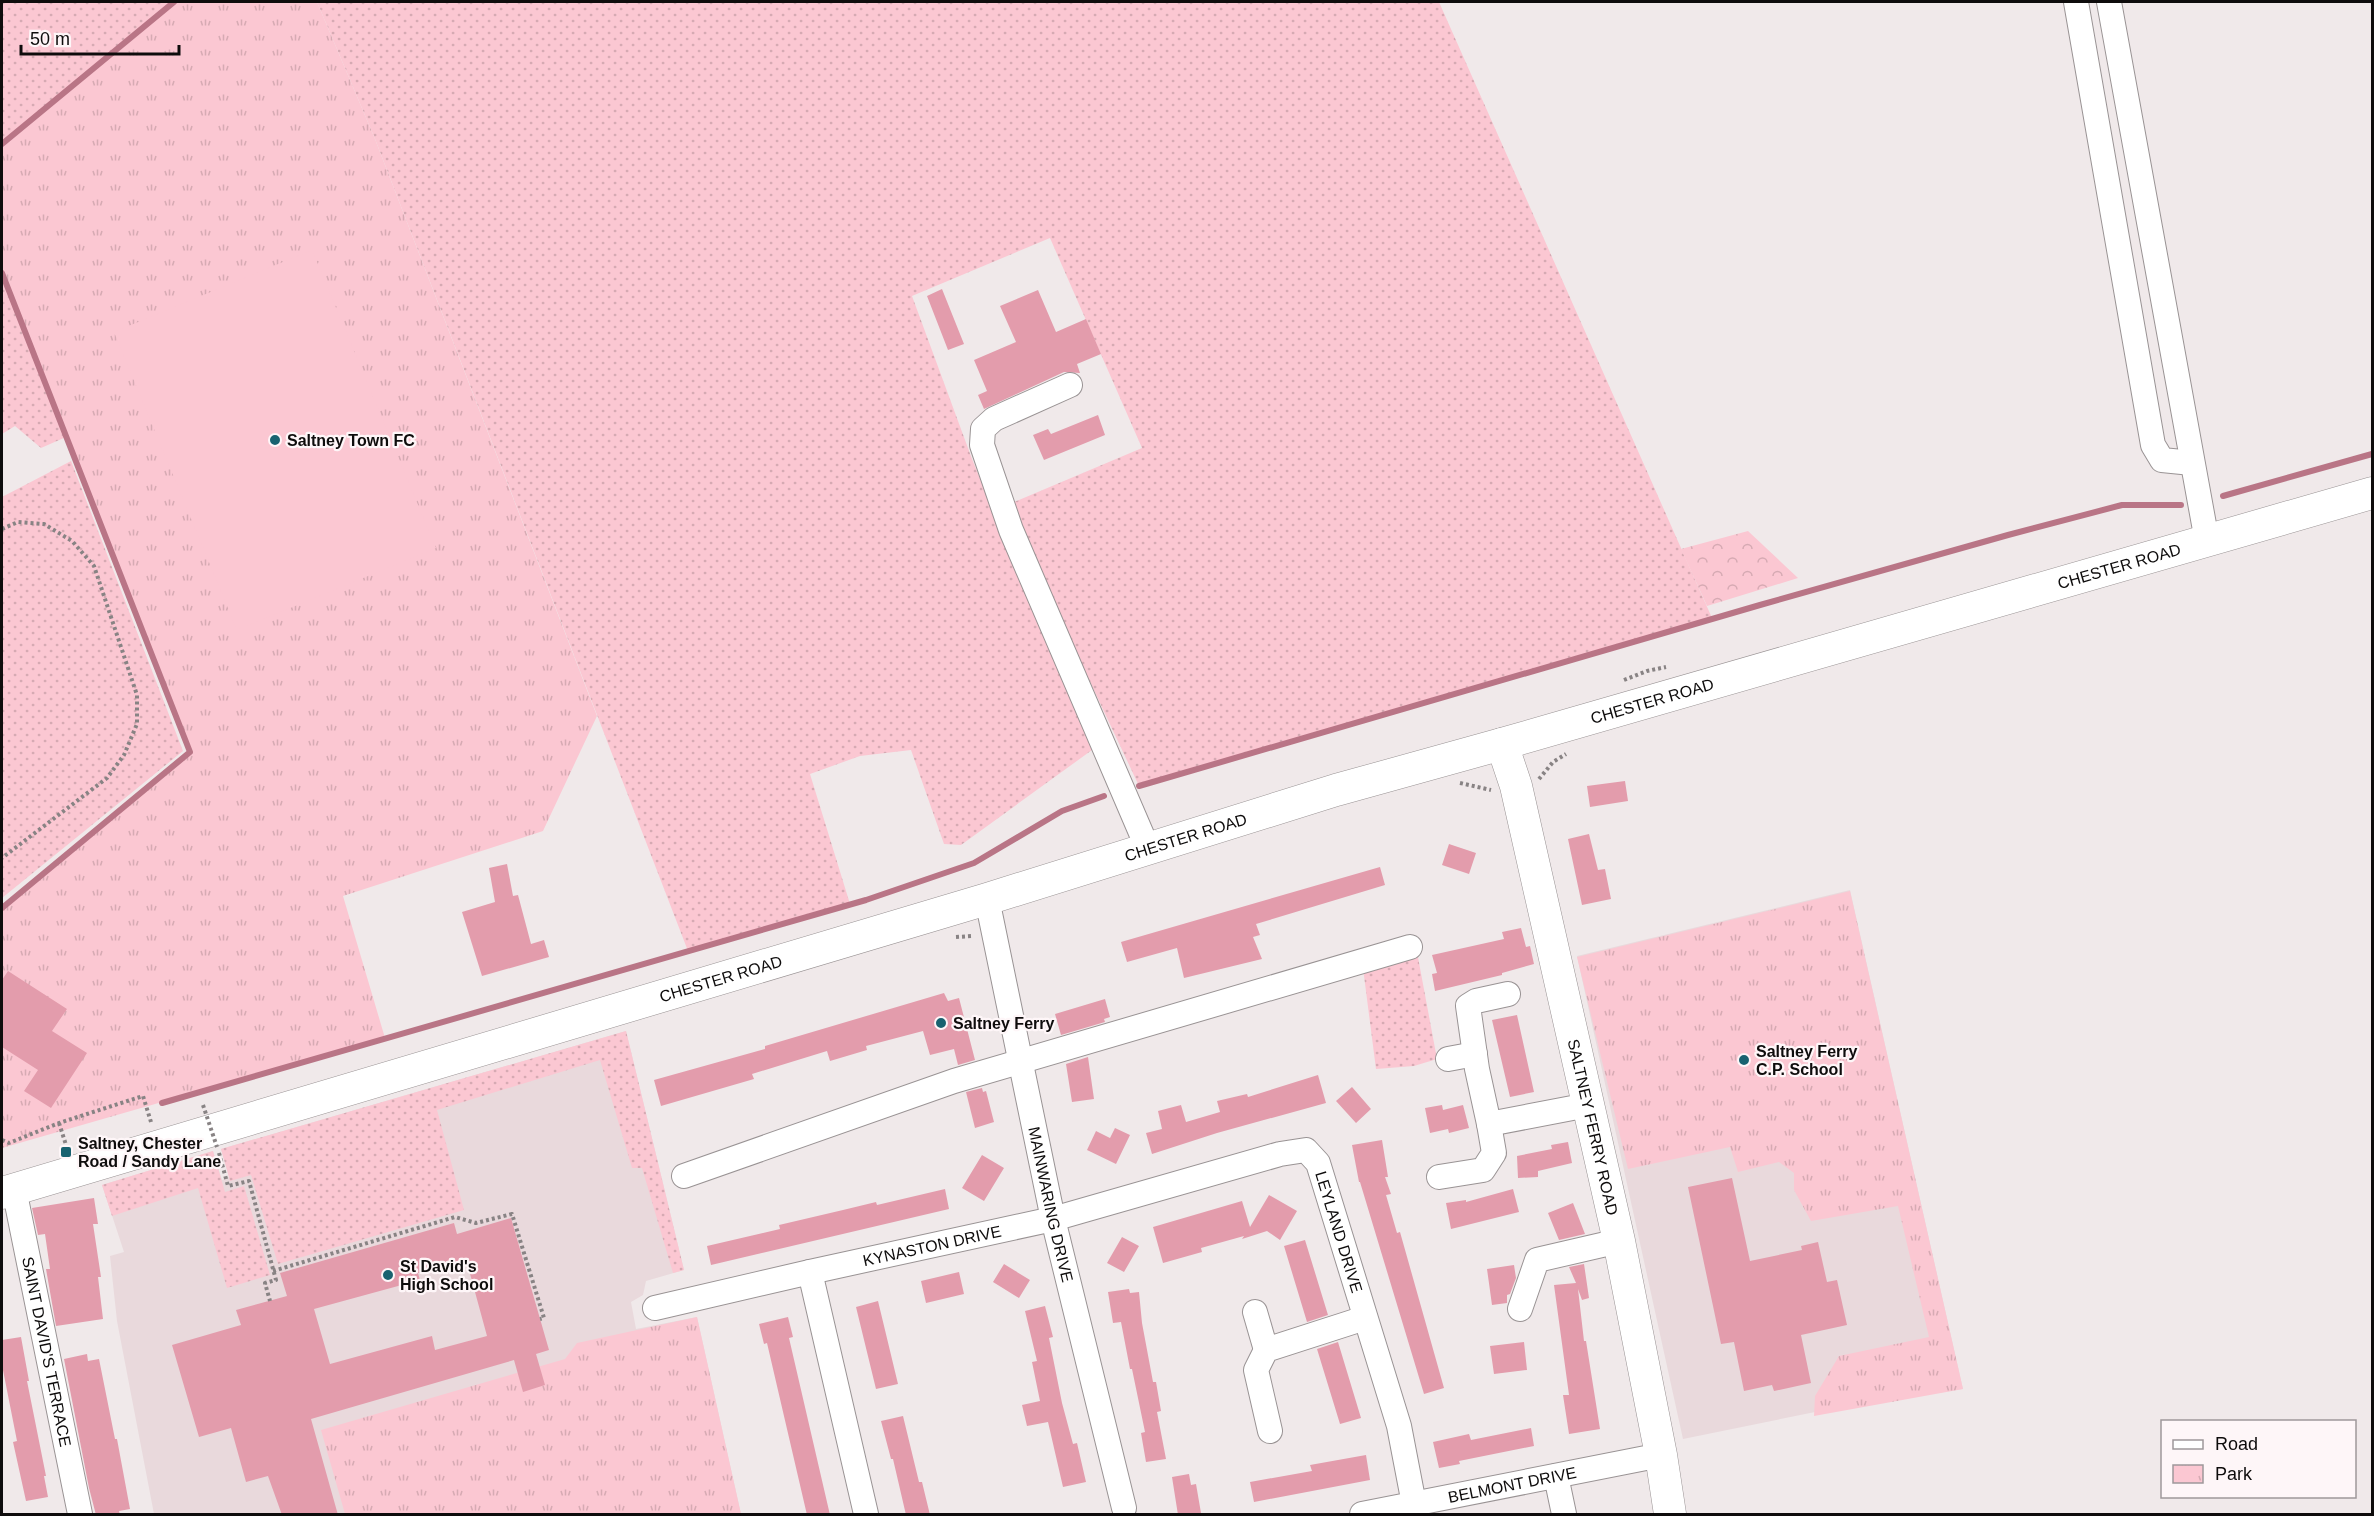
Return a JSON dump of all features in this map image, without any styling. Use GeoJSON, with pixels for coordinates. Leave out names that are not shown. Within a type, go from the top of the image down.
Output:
{"type":"FeatureCollection","features":[{"type":"Feature","properties":{"kind":"main road","name":"CHESTER ROAD"},"geometry":{"type":"LineString","coordinates":[[8,1191],[987,899],[1336,790],[2373,493]]}},
{"type":"Feature","properties":{"kind":"main road","name":"SALTNEY FERRY ROAD"},"geometry":{"type":"LineString","coordinates":[[1502,744],[1516,786],[1619,1241],[1661,1455],[1670,1515]]}},
{"type":"Feature","properties":{"kind":"street"},"geometry":{"type":"LineString","coordinates":[[2076,2],[2153,445],[2162,460],[2192,463]]}},
{"type":"Feature","properties":{"kind":"street"},"geometry":{"type":"LineString","coordinates":[[2109,2],[2207,542]]}},
{"type":"Feature","properties":{"kind":"street"},"geometry":{"type":"LineString","coordinates":[[1070,385],[994,418],[983,429],[982,445],[1011,530],[1148,849]]}},
{"type":"Feature","properties":{"kind":"street","name":"MAINWARING DRIVE"},"geometry":{"type":"LineString","coordinates":[[987,899],[1053,1219],[1128,1512]]}},
{"type":"Feature","properties":{"kind":"street"},"geometry":{"type":"LineString","coordinates":[[684,1176],[825,1128],[908,1096],[1410,947]]}},
{"type":"Feature","properties":{"kind":"street"},"geometry":{"type":"LineString","coordinates":[[1438,1177],[1483,1170],[1494,1153],[1474,1054],[1468,1006],[1476,1001],[1508,994]]}},
{"type":"Feature","properties":{"kind":"street"},"geometry":{"type":"LineString","coordinates":[[1448,1059],[1474,1054]]}},
{"type":"Feature","properties":{"kind":"street"},"geometry":{"type":"LineString","coordinates":[[1489,1124],[1588,1105]]}},
{"type":"Feature","properties":{"kind":"street","name":"LEYLAND DRIVE"},"geometry":{"type":"LineString","coordinates":[[1053,1219],[1280,1154],[1306,1150],[1318,1163],[1399,1426],[1405,1508]]}},
{"type":"Feature","properties":{"kind":"street","name":"SAINT DAVID'S TERRACE"},"geometry":{"type":"LineString","coordinates":[[8,1191],[80,1515]]}},
{"type":"Feature","properties":{"kind":"street","name":"KYNASTON DRIVE"},"geometry":{"type":"LineString","coordinates":[[655,1308],[1053,1219]]}},
{"type":"Feature","properties":{"kind":"street"},"geometry":{"type":"LineString","coordinates":[[1520,1309],[1537,1260],[1619,1241]]}},
{"type":"Feature","properties":{"kind":"street"},"geometry":{"type":"LineString","coordinates":[[810,1272],[866,1515]]}},
{"type":"Feature","properties":{"kind":"street"},"geometry":{"type":"LineString","coordinates":[[1255,1312],[1266,1350],[1256,1370],[1270,1431]]}},
{"type":"Feature","properties":{"kind":"street"},"geometry":{"type":"LineString","coordinates":[[1266,1350],[1365,1318]]}},
{"type":"Feature","properties":{"kind":"street","name":"BELMONT DRIVE"},"geometry":{"type":"LineString","coordinates":[[1362,1515],[1661,1455]]}},
{"type":"Feature","properties":{"kind":"street"},"geometry":{"type":"LineString","coordinates":[[1556,1476],[1564,1515]]}},
{"type":"Feature","properties":{"kind":"path"},"geometry":{"type":"LineString","coordinates":[[2,529],[18,522],[44,524],[72,541],[94,566],[137,694],[137,724],[124,755],[107,778],[2,858]]}},
{"type":"Feature","properties":{"kind":"path"},"geometry":{"type":"LineString","coordinates":[[2,1140],[9,1143],[59,1123],[143,1096],[151,1122],[161,1119]]}},
{"type":"Feature","properties":{"kind":"path"},"geometry":{"type":"LineString","coordinates":[[203,1105],[217,1147]]}},
{"type":"Feature","properties":{"kind":"path"},"geometry":{"type":"LineString","coordinates":[[223,1167],[228,1186],[249,1181],[276,1280],[266,1283],[270,1301]]}},
{"type":"Feature","properties":{"kind":"path"},"geometry":{"type":"LineString","coordinates":[[273,1271],[455,1217],[476,1223],[512,1214],[544,1318],[540,1319]]}},
{"type":"Feature","properties":{"kind":"shaded area","name":"Saltney Ferry C.P. School"},"geometry":{"type":"Polygon","coordinates":[[[1850,890],[1963,1389],[1820,1411],[1683,1439],[1577,956],[1850,890]]]}},
{"type":"Feature","properties":{"kind":"shaded area","name":"St David's High School"},"geometry":{"type":"Polygon","coordinates":[[[626,1031],[684,1270],[646,1281],[643,1295],[631,1302],[636,1329],[697,1317],[741,1514],[154,1514],[117,1321],[110,1256],[124,1252],[102,1185],[213,1151],[222,1180],[229,1177],[221,1149],[626,1031]]]}},
{"type":"Feature","properties":{"kind":"green space"},"geometry":{"type":"Polygon","coordinates":[[[2,2],[174,2],[2,144],[2,2]]]}},
{"type":"Feature","properties":{"kind":"green space"},"geometry":{"type":"Polygon","coordinates":[[[174,2],[317,2],[375,139],[597,716],[543,831],[343,896],[385,1038],[2,1148],[2,908],[190,752],[2,273],[2,144],[174,2]]]}},
{"type":"Feature","properties":{"kind":"green space"},"geometry":{"type":"Polygon","coordinates":[[[317,2],[1439,2],[1712,618],[1139,786],[1007,505],[1142,448],[1050,238],[912,296],[972,459],[1092,750],[961,845],[944,844],[911,750],[860,756],[810,774],[850,904],[688,951],[375,139],[317,2]]]}},
{"type":"Feature","properties":{"kind":"green space","name":"Saltney Town FC"},"geometry":{"type":"Polygon","coordinates":[[[312,250],[436,548],[237,630],[114,332],[312,250]]]}},
{"type":"Feature","properties":{"kind":"green space"},"geometry":{"type":"Polygon","coordinates":[[[2,273],[66,437],[41,448],[15,426],[2,434],[2,273]]]}},
{"type":"Feature","properties":{"kind":"green space"},"geometry":{"type":"Polygon","coordinates":[[[71,461],[183,751],[2,898],[2,497],[71,461]]]}},
{"type":"Feature","properties":{"kind":"green space"},"geometry":{"type":"Polygon","coordinates":[[[1748,531],[1798,578],[1707,606],[1681,549],[1748,531]]]}},
{"type":"Feature","properties":{"kind":"green space"},"geometry":{"type":"Polygon","coordinates":[[[1850,891],[1963,1389],[1814,1416],[1815,1396],[1839,1356],[1929,1337],[1898,1206],[1811,1221],[1794,1190],[1794,1173],[1779,1162],[1738,1172],[1730,1147],[1628,1169],[1577,957],[1850,891]]]}},
{"type":"Feature","properties":{"kind":"green space"},"geometry":{"type":"Polygon","coordinates":[[[1417,952],[1437,1059],[1414,1066],[1376,1069],[1363,968],[1417,952]]]}},
{"type":"Feature","properties":{"kind":"green space"},"geometry":{"type":"Polygon","coordinates":[[[626,1031],[684,1270],[673,1273],[642,1168],[632,1168],[600,1060],[437,1110],[464,1210],[278,1264],[251,1175],[230,1181],[221,1149],[626,1031]]]}},
{"type":"Feature","properties":{"kind":"green space"},"geometry":{"type":"Polygon","coordinates":[[[213,1151],[225,1192],[244,1186],[270,1275],[227,1288],[198,1188],[112,1216],[102,1185],[213,1151]]]}},
{"type":"Feature","properties":{"kind":"green space"},"geometry":{"type":"Polygon","coordinates":[[[697,1317],[741,1514],[345,1514],[321,1430],[565,1359],[577,1343],[697,1317]]]}},
{"type":"Feature","properties":{"kind":"building"},"geometry":{"type":"Polygon","coordinates":[[[942,289],[964,344],[948,350],[927,296],[942,289]]]}},
{"type":"Feature","properties":{"kind":"building"},"geometry":{"type":"Polygon","coordinates":[[[1038,290],[1056,332],[1086,319],[1101,354],[1077,364],[1080,373],[1064,372],[984,409],[978,395],[987,391],[974,360],[1016,342],[1000,306],[1038,290]]]}},
{"type":"Feature","properties":{"kind":"building"},"geometry":{"type":"Polygon","coordinates":[[[1098,415],[1105,435],[1044,460],[1033,435],[1048,429],[1051,434],[1098,415]]]}},
{"type":"Feature","properties":{"kind":"building"},"geometry":{"type":"Polygon","coordinates":[[[1625,781],[1628,801],[1590,807],[1587,786],[1625,781]]]}},
{"type":"Feature","properties":{"kind":"building"},"geometry":{"type":"Polygon","coordinates":[[[1589,834],[1598,870],[1605,869],[1611,899],[1582,905],[1568,839],[1589,834]]]}},
{"type":"Feature","properties":{"kind":"building"},"geometry":{"type":"Polygon","coordinates":[[[1449,844],[1476,853],[1469,874],[1442,865],[1449,844]]]}},
{"type":"Feature","properties":{"kind":"building"},"geometry":{"type":"Polygon","coordinates":[[[507,864],[513,896],[518,895],[531,944],[544,940],[549,957],[482,976],[462,912],[495,902],[489,868],[507,864]]]}},
{"type":"Feature","properties":{"kind":"building"},"geometry":{"type":"Polygon","coordinates":[[[1380,867],[1385,885],[1256,924],[1260,935],[1253,937],[1262,959],[1184,978],[1177,948],[1127,962],[1121,942],[1380,867]]]}},
{"type":"Feature","properties":{"kind":"building"},"geometry":{"type":"Polygon","coordinates":[[[1521,928],[1526,947],[1530,946],[1534,964],[1502,973],[1502,975],[1435,991],[1432,974],[1437,973],[1432,955],[1504,939],[1502,932],[1521,928]]]}},
{"type":"Feature","properties":{"kind":"building"},"geometry":{"type":"Polygon","coordinates":[[[8,971],[67,1009],[52,1031],[87,1053],[51,1108],[24,1091],[38,1070],[2,1047],[2,980],[8,971]]]}},
{"type":"Feature","properties":{"kind":"building"},"geometry":{"type":"Polygon","coordinates":[[[944,993],[948,1001],[959,998],[975,1060],[958,1065],[954,1049],[930,1055],[923,1031],[866,1046],[867,1050],[830,1061],[827,1051],[752,1074],[754,1079],[661,1106],[654,1080],[765,1049],[765,1046],[944,993]]]}},
{"type":"Feature","properties":{"kind":"building"},"geometry":{"type":"Polygon","coordinates":[[[1105,999],[1110,1017],[1104,1019],[1105,1022],[1061,1035],[1055,1014],[1105,999]]]}},
{"type":"Feature","properties":{"kind":"building"},"geometry":{"type":"Polygon","coordinates":[[[1517,1015],[1534,1092],[1510,1097],[1492,1020],[1517,1015]]]}},
{"type":"Feature","properties":{"kind":"building"},"geometry":{"type":"Polygon","coordinates":[[[1088,1057],[1094,1099],[1072,1102],[1066,1064],[1088,1057]]]}},
{"type":"Feature","properties":{"kind":"building"},"geometry":{"type":"Polygon","coordinates":[[[1318,1075],[1326,1103],[1217,1133],[1152,1154],[1146,1133],[1162,1129],[1158,1111],[1181,1105],[1186,1122],[1220,1112],[1217,1101],[1247,1094],[1248,1097],[1318,1075]]]}},
{"type":"Feature","properties":{"kind":"building"},"geometry":{"type":"Polygon","coordinates":[[[1352,1087],[1371,1109],[1356,1123],[1336,1101],[1352,1087]]]}},
{"type":"Feature","properties":{"kind":"building"},"geometry":{"type":"Polygon","coordinates":[[[982,1088],[983,1092],[986,1091],[994,1122],[975,1128],[966,1092],[982,1088]]]}},
{"type":"Feature","properties":{"kind":"building"},"geometry":{"type":"Polygon","coordinates":[[[1442,1105],[1443,1110],[1463,1105],[1469,1128],[1449,1133],[1448,1129],[1430,1133],[1425,1108],[1442,1105]]]}},
{"type":"Feature","properties":{"kind":"building"},"geometry":{"type":"Polygon","coordinates":[[[1115,1128],[1130,1135],[1116,1164],[1087,1150],[1096,1131],[1110,1138],[1115,1128]]]}},
{"type":"Feature","properties":{"kind":"building"},"geometry":{"type":"Polygon","coordinates":[[[1382,1140],[1388,1177],[1385,1177],[1391,1194],[1386,1195],[1397,1233],[1400,1232],[1444,1388],[1424,1394],[1359,1182],[1352,1145],[1382,1140]]]}},
{"type":"Feature","properties":{"kind":"building"},"geometry":{"type":"Polygon","coordinates":[[[1568,1142],[1572,1163],[1538,1171],[1538,1177],[1518,1178],[1517,1156],[1552,1149],[1551,1145],[1568,1142]]]}},
{"type":"Feature","properties":{"kind":"building"},"geometry":{"type":"Polygon","coordinates":[[[982,1155],[1004,1168],[984,1201],[962,1188],[982,1155]]]}},
{"type":"Feature","properties":{"kind":"building"},"geometry":{"type":"Polygon","coordinates":[[[1732,1178],[1750,1261],[1802,1250],[1801,1246],[1818,1242],[1827,1282],[1837,1280],[1847,1325],[1801,1335],[1811,1383],[1774,1391],[1772,1385],[1744,1391],[1734,1342],[1721,1344],[1688,1187],[1732,1178]]]}},
{"type":"Feature","properties":{"kind":"building"},"geometry":{"type":"Polygon","coordinates":[[[945,1189],[949,1209],[711,1265],[707,1246],[780,1229],[779,1225],[876,1202],[877,1205],[945,1189]]]}},
{"type":"Feature","properties":{"kind":"building"},"geometry":{"type":"Polygon","coordinates":[[[1513,1189],[1519,1212],[1451,1229],[1446,1203],[1466,1200],[1466,1202],[1513,1189]]]}},
{"type":"Feature","properties":{"kind":"building"},"geometry":{"type":"Polygon","coordinates":[[[1269,1195],[1297,1211],[1280,1240],[1267,1231],[1201,1248],[1202,1252],[1163,1263],[1153,1227],[1242,1201],[1250,1227],[1269,1195]]]}},
{"type":"Feature","properties":{"kind":"building"},"geometry":{"type":"Polygon","coordinates":[[[94,1198],[98,1224],[93,1224],[101,1277],[98,1277],[103,1319],[56,1326],[46,1269],[50,1269],[45,1234],[38,1235],[32,1208],[94,1198]]]}},
{"type":"Feature","properties":{"kind":"building"},"geometry":{"type":"Polygon","coordinates":[[[1573,1203],[1585,1234],[1559,1240],[1548,1213],[1573,1203]]]}},
{"type":"Feature","properties":{"kind":"building"},"geometry":{"type":"Polygon","coordinates":[[[511,1218],[549,1350],[536,1354],[545,1385],[523,1392],[514,1360],[311,1419],[338,1515],[282,1515],[268,1476],[246,1482],[231,1428],[199,1437],[172,1345],[241,1325],[236,1310],[287,1296],[280,1273],[454,1223],[457,1234],[511,1218]],[[466,1259],[418,1273],[420,1280],[314,1309],[330,1364],[432,1336],[435,1350],[487,1336],[466,1259]]]}},
{"type":"Feature","properties":{"kind":"building"},"geometry":{"type":"Polygon","coordinates":[[[1122,1237],[1139,1246],[1124,1272],[1107,1263],[1122,1237]]]}},
{"type":"Feature","properties":{"kind":"building"},"geometry":{"type":"Polygon","coordinates":[[[1305,1240],[1328,1315],[1307,1322],[1284,1246],[1305,1240]]]}},
{"type":"Feature","properties":{"kind":"building"},"geometry":{"type":"Polygon","coordinates":[[[1004,1264],[1030,1280],[1019,1298],[993,1282],[1004,1264]]]}},
{"type":"Feature","properties":{"kind":"building"},"geometry":{"type":"Polygon","coordinates":[[[1584,1264],[1589,1298],[1582,1300],[1578,1289],[1584,1341],[1586,1341],[1600,1429],[1569,1434],[1563,1395],[1569,1395],[1554,1285],[1576,1283],[1569,1267],[1584,1264]]]}},
{"type":"Feature","properties":{"kind":"building"},"geometry":{"type":"Polygon","coordinates":[[[1514,1265],[1516,1278],[1510,1294],[1507,1295],[1507,1303],[1492,1305],[1487,1269],[1514,1265]]]}},
{"type":"Feature","properties":{"kind":"building"},"geometry":{"type":"Polygon","coordinates":[[[959,1272],[964,1294],[926,1303],[921,1281],[959,1272]]]}},
{"type":"Feature","properties":{"kind":"building"},"geometry":{"type":"Polygon","coordinates":[[[1129,1289],[1130,1293],[1139,1292],[1142,1323],[1161,1411],[1157,1412],[1166,1459],[1146,1462],[1141,1433],[1145,1432],[1121,1322],[1113,1323],[1108,1292],[1129,1289]]]}},
{"type":"Feature","properties":{"kind":"building"},"geometry":{"type":"Polygon","coordinates":[[[878,1301],[898,1384],[876,1389],[856,1307],[878,1301]]]}},
{"type":"Feature","properties":{"kind":"building"},"geometry":{"type":"Polygon","coordinates":[[[1045,1306],[1053,1337],[1049,1338],[1062,1403],[1073,1444],[1077,1443],[1086,1482],[1063,1487],[1048,1422],[1027,1426],[1022,1405],[1040,1401],[1032,1362],[1037,1361],[1025,1311],[1045,1306]]]}},
{"type":"Feature","properties":{"kind":"building"},"geometry":{"type":"Polygon","coordinates":[[[788,1317],[793,1337],[789,1338],[830,1515],[807,1515],[767,1343],[764,1344],[759,1324],[788,1317]]]}},
{"type":"Feature","properties":{"kind":"building"},"geometry":{"type":"Polygon","coordinates":[[[21,1337],[48,1497],[26,1501],[13,1442],[17,1441],[2,1365],[2,1340],[21,1337]]]}},
{"type":"Feature","properties":{"kind":"building"},"geometry":{"type":"Polygon","coordinates":[[[1338,1342],[1361,1418],[1340,1424],[1317,1349],[1338,1342]]]}},
{"type":"Feature","properties":{"kind":"building"},"geometry":{"type":"Polygon","coordinates":[[[1524,1342],[1527,1370],[1494,1374],[1490,1346],[1524,1342]]]}},
{"type":"Feature","properties":{"kind":"building"},"geometry":{"type":"Polygon","coordinates":[[[87,1354],[88,1361],[99,1359],[115,1439],[117,1439],[130,1509],[119,1511],[120,1515],[96,1515],[89,1488],[64,1359],[87,1354]]]}},
{"type":"Feature","properties":{"kind":"building"},"geometry":{"type":"Polygon","coordinates":[[[903,1416],[919,1482],[922,1482],[930,1515],[906,1515],[893,1459],[891,1459],[881,1421],[903,1416]]]}},
{"type":"Feature","properties":{"kind":"building"},"geometry":{"type":"Polygon","coordinates":[[[1531,1428],[1534,1446],[1459,1461],[1460,1464],[1439,1468],[1433,1442],[1469,1434],[1471,1440],[1531,1428]]]}},
{"type":"Feature","properties":{"kind":"building"},"geometry":{"type":"Polygon","coordinates":[[[1366,1455],[1370,1480],[1254,1502],[1250,1482],[1312,1471],[1310,1465],[1366,1455]]]}},
{"type":"Feature","properties":{"kind":"building"},"geometry":{"type":"Polygon","coordinates":[[[1189,1474],[1191,1485],[1196,1484],[1201,1513],[1178,1515],[1172,1477],[1189,1474]]]}},
{"type":"Feature","properties":{"kind":"waterway"},"geometry":{"type":"LineString","coordinates":[[2,144],[174,2]]}},
{"type":"Feature","properties":{"kind":"waterway"},"geometry":{"type":"LineString","coordinates":[[2,273],[190,752],[2,908]]}},
{"type":"Feature","properties":{"kind":"waterway"},"geometry":{"type":"LineString","coordinates":[[2223,496],[2372,454]]}},
{"type":"Feature","properties":{"kind":"waterway"},"geometry":{"type":"LineString","coordinates":[[1139,786],[2008,535],[2122,505],[2181,505]]}},
{"type":"Feature","properties":{"kind":"waterway"},"geometry":{"type":"LineString","coordinates":[[162,1103],[866,900],[974,863],[1062,811],[1104,796]]}},
{"type":"Feature","properties":{"kind":"place","name":"Saltney Town FC"},"geometry":{"type":"Point","coordinates":[275,440]}},
{"type":"Feature","properties":{"kind":"place","name":"Saltney Ferry"},"geometry":{"type":"Point","coordinates":[941,1023]}},
{"type":"Feature","properties":{"kind":"place","name":"Saltney Ferry C.P. School"},"geometry":{"type":"Point","coordinates":[1744,1060]}},
{"type":"Feature","properties":{"kind":"place","name":"Saltney, Chester Road / Sandy Lane"},"geometry":{"type":"Point","coordinates":[66,1152]}},
{"type":"Feature","properties":{"kind":"place","name":"St David's High School"},"geometry":{"type":"Point","coordinates":[388,1275]}}]}
